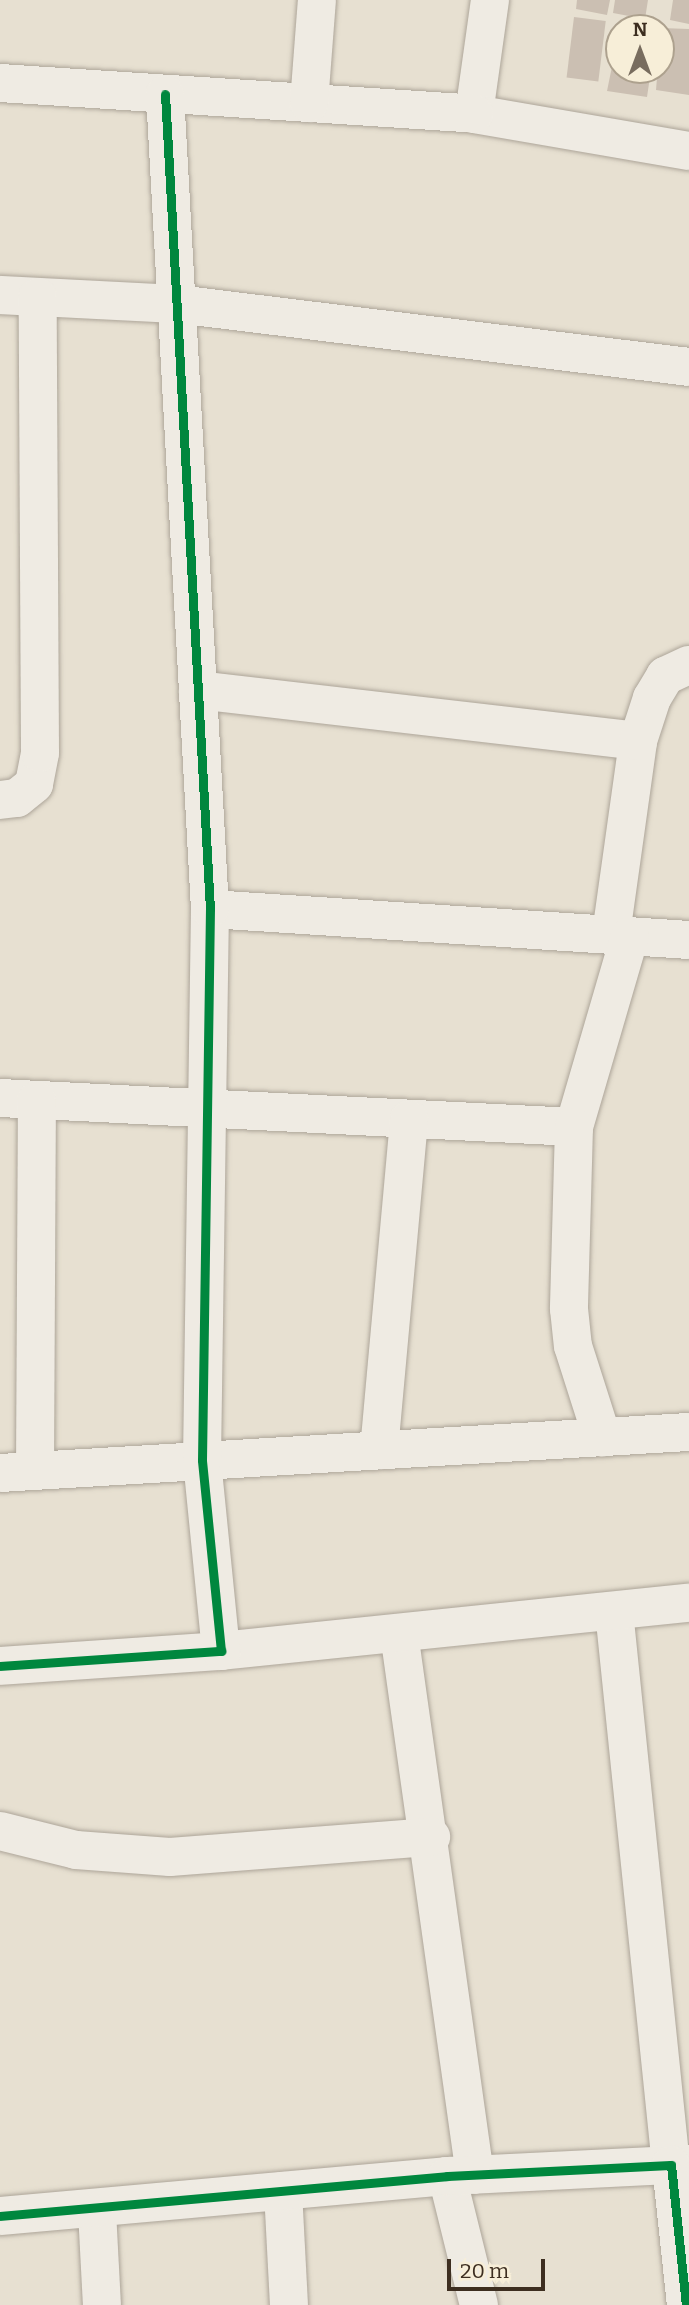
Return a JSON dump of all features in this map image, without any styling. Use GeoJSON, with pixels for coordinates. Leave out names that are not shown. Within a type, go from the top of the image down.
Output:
{"type":"FeatureCollection","features":[{"type":"Feature","properties":{"kind":"street"},"geometry":{"type":"LineString","coordinates":[[309,103],[317,0]]}},
{"type":"Feature","properties":{"kind":"street"},"geometry":{"type":"LineString","coordinates":[[474,114],[490,0]]}},
{"type":"Feature","properties":{"kind":"street"},"geometry":{"type":"LineString","coordinates":[[0,83],[474,114],[689,151]]}},
{"type":"Feature","properties":{"kind":"street"},"geometry":{"type":"LineString","coordinates":[[165,94],[210,909],[202,1461],[221,1651]]}},
{"type":"Feature","properties":{"kind":"street"},"geometry":{"type":"LineString","coordinates":[[0,295],[177,304],[689,367]]}},
{"type":"Feature","properties":{"kind":"street"},"geometry":{"type":"LineString","coordinates":[[0,800],[17,798],[34,784],[40,753],[38,297]]}},
{"type":"Feature","properties":{"kind":"street"},"geometry":{"type":"LineString","coordinates":[[602,1437],[573,1346],[569,1309],[574,1127],[621,935],[638,741],[652,698],[665,676],[689,665]]}},
{"type":"Feature","properties":{"kind":"street"},"geometry":{"type":"LineString","coordinates":[[198,690],[638,741]]}},
{"type":"Feature","properties":{"kind":"street"},"geometry":{"type":"LineString","coordinates":[[210,909],[689,940]]}},
{"type":"Feature","properties":{"kind":"street"},"geometry":{"type":"LineString","coordinates":[[574,1127],[18,1099],[18,1472],[689,1432]]}},
{"type":"Feature","properties":{"kind":"street"},"geometry":{"type":"LineString","coordinates":[[379,1450],[409,1119]]}},
{"type":"Feature","properties":{"kind":"street"},"geometry":{"type":"LineString","coordinates":[[0,1666],[221,1651],[689,1603]]}},
{"type":"Feature","properties":{"kind":"street"},"geometry":{"type":"LineString","coordinates":[[614,1611],[680,2164],[686,2305]]}},
{"type":"Feature","properties":{"kind":"street"},"geometry":{"type":"LineString","coordinates":[[399,1633],[431,1837],[461,2175],[479,2305]]}},
{"type":"Feature","properties":{"kind":"street"},"geometry":{"type":"LineString","coordinates":[[0,1832],[76,1850],[170,1857],[431,1837]]}},
{"type":"Feature","properties":{"kind":"street"},"geometry":{"type":"LineString","coordinates":[[0,2216],[97,2211],[461,2175],[680,2164]]}},
{"type":"Feature","properties":{"kind":"street"},"geometry":{"type":"LineString","coordinates":[[283,2191],[289,2305]]}},
{"type":"Feature","properties":{"kind":"street"},"geometry":{"type":"LineString","coordinates":[[97,2211],[102,2305]]}},
{"type":"Feature","properties":{"kind":"building"},"geometry":{"type":"Polygon","coordinates":[[[577,0],[610,0],[605,15],[576,9],[577,0]]]}},
{"type":"Feature","properties":{"kind":"building"},"geometry":{"type":"Polygon","coordinates":[[[615,0],[648,0],[646,14],[613,13],[615,0]]]}},
{"type":"Feature","properties":{"kind":"building"},"geometry":{"type":"Polygon","coordinates":[[[673,0],[689,0],[689,24],[675,21],[675,14],[671,14],[673,0]]]}},
{"type":"Feature","properties":{"kind":"building"},"geometry":{"type":"Polygon","coordinates":[[[574,17],[605,21],[598,81],[567,78],[574,17]]]}},
{"type":"Feature","properties":{"kind":"building"},"geometry":{"type":"Polygon","coordinates":[[[675,28],[689,29],[689,95],[656,90],[656,84],[675,84],[675,28]]]}},
{"type":"Feature","properties":{"kind":"building"},"geometry":{"type":"Polygon","coordinates":[[[608,84],[649,84],[647,97],[607,91],[608,84]]]}},
{"type":"Feature","properties":{"kind":"cycle path"},"geometry":{"type":"LineString","coordinates":[[0,1666],[221,1651],[202,1460],[210,909],[165,94]]}},
{"type":"Feature","properties":{"kind":"cycle path"},"geometry":{"type":"LineString","coordinates":[[0,2216],[447,2176],[671,2165],[686,2305]]}}]}
